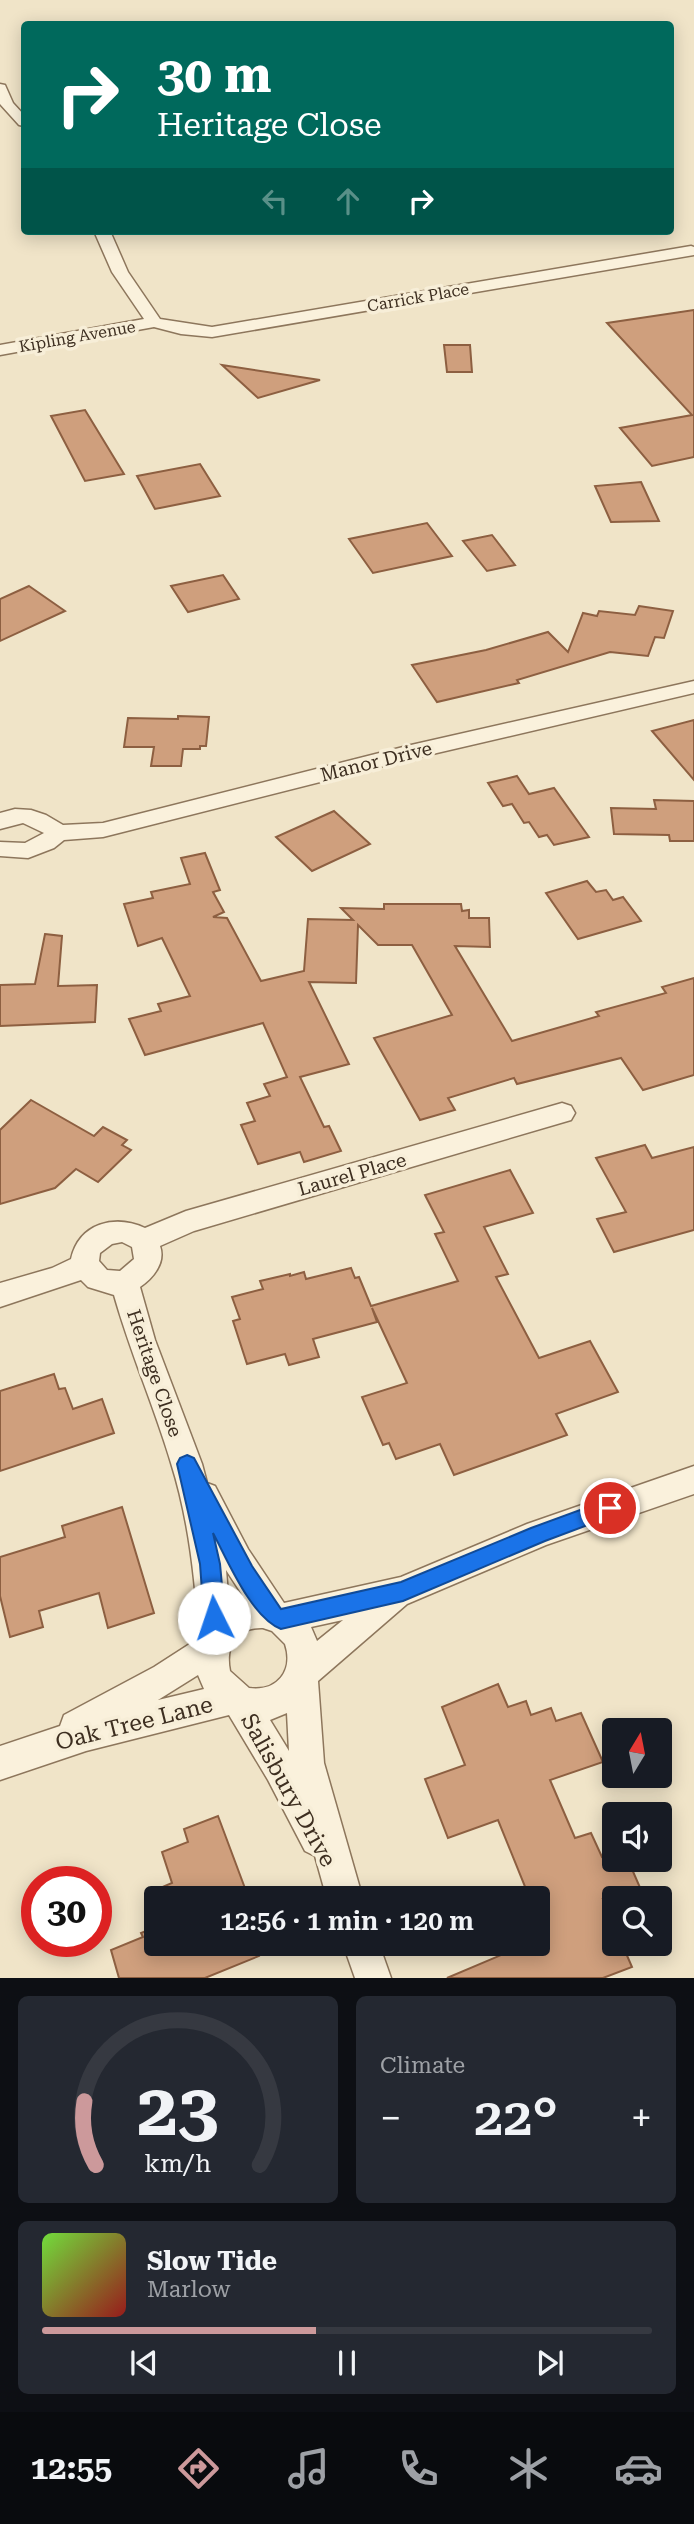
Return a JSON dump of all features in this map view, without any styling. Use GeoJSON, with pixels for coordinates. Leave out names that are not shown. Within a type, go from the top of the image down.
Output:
{"type":"FeatureCollection","features":[{"type":"Feature","properties":{"kind":"street"},"geometry":{"type":"LineString","coordinates":[[0,88],[7,104],[21,119]]}},
{"type":"Feature","properties":{"kind":"street"},"geometry":{"type":"LineString","coordinates":[[104,235],[120,272],[154,322]]}},
{"type":"Feature","properties":{"kind":"street","name":"Carrick Place"},"geometry":{"type":"LineString","coordinates":[[154,322],[181,329],[212,332],[686,251]]}},
{"type":"Feature","properties":{"kind":"street","name":"Kipling Avenue"},"geometry":{"type":"LineString","coordinates":[[0,350],[154,322]]}},
{"type":"Feature","properties":{"kind":"street","name":"Manor Drive"},"geometry":{"type":"LineString","coordinates":[[0,849],[28,851],[46,843],[58,833],[103,830],[433,747],[694,687]]}},
{"type":"Feature","properties":{"kind":"street"},"geometry":{"type":"LineString","coordinates":[[0,822],[6,818],[27,817],[39,820],[58,833]]}},
{"type":"Feature","properties":{"kind":"street","name":"Laurel Place"},"geometry":{"type":"LineString","coordinates":[[144,1241],[186,1222],[562,1113]]}},
{"type":"Feature","properties":{"kind":"street"},"geometry":{"type":"LineString","coordinates":[[125,1231],[144,1241],[149,1252],[148,1260],[137,1275],[124,1282],[97,1279],[85,1265],[86,1250],[106,1233],[125,1231]]}},
{"type":"Feature","properties":{"kind":"street"},"geometry":{"type":"LineString","coordinates":[[0,1295],[60,1277],[85,1265]]}},
{"type":"Feature","properties":{"kind":"street","name":"Heritage Close"},"geometry":{"type":"LineString","coordinates":[[124,1282],[141,1340],[187,1464],[210,1564],[214,1644]]}},
{"type":"Feature","properties":{"kind":"street","name":"Heritage Close"},"geometry":{"type":"LineString","coordinates":[[187,1464],[237,1559],[277,1618]]}},
{"type":"Feature","properties":{"kind":"street"},"geometry":{"type":"LineString","coordinates":[[277,1618],[403,1591],[538,1534],[694,1480]]}},
{"type":"Feature","properties":{"kind":"street"},"geometry":{"type":"LineString","coordinates":[[303,1675],[306,1657],[304,1644],[292,1626],[277,1618],[259,1614],[237,1620],[225,1629],[214,1644],[211,1662],[214,1677],[222,1689],[236,1699],[260,1704],[274,1701],[293,1690],[303,1675],[403,1591]]}},
{"type":"Feature","properties":{"kind":"street","name":"Oak Tree Lane"},"geometry":{"type":"LineString","coordinates":[[36,1749],[147,1688],[214,1644]]}},
{"type":"Feature","properties":{"kind":"street","name":"Salisbury Drive"},"geometry":{"type":"LineString","coordinates":[[303,1675],[307,1763],[340,1886]]}},
{"type":"Feature","properties":{"kind":"street","name":"Oak Tree Lane"},"geometry":{"type":"LineString","coordinates":[[0,1763],[36,1749],[155,1715],[236,1699]]}},
{"type":"Feature","properties":{"kind":"street","name":"Salisbury Drive"},"geometry":{"type":"LineString","coordinates":[[236,1699],[280,1768],[339,1886]]}},
{"type":"Feature","properties":{"kind":"street"},"geometry":{"type":"LineString","coordinates":[[365,1956],[373,1978]]}},
{"type":"Feature","properties":{"kind":"building"},"geometry":{"type":"Polygon","coordinates":[[[694,310],[694,457],[652,466],[620,428],[692,415],[607,323],[694,310]]]}},
{"type":"Feature","properties":{"kind":"building"},"geometry":{"type":"Polygon","coordinates":[[[444,345],[470,345],[472,372],[447,372],[444,345]]]}},
{"type":"Feature","properties":{"kind":"building"},"geometry":{"type":"Polygon","coordinates":[[[222,365],[320,380],[258,398],[222,365]]]}},
{"type":"Feature","properties":{"kind":"building"},"geometry":{"type":"Polygon","coordinates":[[[85,410],[124,474],[85,481],[51,416],[85,410]]]}},
{"type":"Feature","properties":{"kind":"building"},"geometry":{"type":"Polygon","coordinates":[[[200,464],[220,496],[155,509],[137,476],[200,464]]]}},
{"type":"Feature","properties":{"kind":"building"},"geometry":{"type":"Polygon","coordinates":[[[641,482],[659,521],[611,522],[595,486],[641,482]]]}},
{"type":"Feature","properties":{"kind":"building"},"geometry":{"type":"Polygon","coordinates":[[[427,523],[452,556],[373,573],[349,539],[427,523]]]}},
{"type":"Feature","properties":{"kind":"building"},"geometry":{"type":"Polygon","coordinates":[[[492,535],[515,565],[487,571],[463,541],[492,535]]]}},
{"type":"Feature","properties":{"kind":"building"},"geometry":{"type":"Polygon","coordinates":[[[223,575],[239,599],[188,612],[171,586],[223,575]]]}},
{"type":"Feature","properties":{"kind":"building"},"geometry":{"type":"Polygon","coordinates":[[[29,586],[65,611],[0,641],[0,599],[29,586]]]}},
{"type":"Feature","properties":{"kind":"building"},"geometry":{"type":"Polygon","coordinates":[[[639,606],[673,611],[664,638],[655,637],[648,656],[610,652],[517,680],[519,683],[437,702],[412,665],[486,650],[548,632],[568,652],[583,613],[597,616],[599,611],[635,615],[639,606]]]}},
{"type":"Feature","properties":{"kind":"building"},"geometry":{"type":"Polygon","coordinates":[[[178,716],[209,717],[206,746],[200,746],[200,749],[183,749],[181,766],[151,766],[154,747],[124,747],[128,718],[178,719],[178,716]]]}},
{"type":"Feature","properties":{"kind":"building"},"geometry":{"type":"Polygon","coordinates":[[[694,720],[694,780],[652,731],[694,720]]]}},
{"type":"Feature","properties":{"kind":"building"},"geometry":{"type":"Polygon","coordinates":[[[517,776],[529,794],[554,788],[589,837],[554,845],[547,835],[539,837],[529,822],[524,823],[512,804],[503,806],[488,783],[517,776]]]}},
{"type":"Feature","properties":{"kind":"building"},"geometry":{"type":"Polygon","coordinates":[[[654,800],[694,801],[694,841],[670,841],[669,835],[614,834],[611,808],[656,809],[654,800]]]}},
{"type":"Feature","properties":{"kind":"building"},"geometry":{"type":"Polygon","coordinates":[[[334,811],[370,844],[312,871],[276,837],[334,811]]]}},
{"type":"Feature","properties":{"kind":"building"},"geometry":{"type":"Polygon","coordinates":[[[205,853],[220,890],[213,892],[224,912],[213,917],[227,918],[261,981],[304,971],[308,919],[353,920],[341,908],[384,909],[384,904],[461,904],[462,911],[469,910],[469,918],[489,918],[490,947],[455,946],[512,1041],[599,1016],[596,1012],[666,993],[662,987],[694,978],[694,1075],[643,1090],[621,1058],[517,1084],[514,1078],[448,1098],[455,1110],[420,1120],[374,1038],[452,1015],[412,945],[378,945],[358,925],[356,983],[309,982],[349,1064],[300,1077],[324,1127],[329,1126],[341,1151],[304,1162],[300,1152],[258,1164],[241,1125],[255,1121],[247,1103],[270,1096],[264,1084],[287,1077],[263,1023],[145,1055],[129,1019],[161,1011],[158,1004],[190,996],[162,938],[138,946],[124,904],[153,898],[151,892],[190,884],[181,858],[205,853]]]}},
{"type":"Feature","properties":{"kind":"building"},"geometry":{"type":"Polygon","coordinates":[[[587,881],[596,892],[606,890],[613,900],[623,897],[641,921],[578,939],[546,893],[587,881]]]}},
{"type":"Feature","properties":{"kind":"building"},"geometry":{"type":"Polygon","coordinates":[[[45,934],[62,936],[58,986],[97,985],[95,1022],[0,1026],[0,985],[35,984],[45,934]]]}},
{"type":"Feature","properties":{"kind":"building"},"geometry":{"type":"Polygon","coordinates":[[[31,1100],[94,1136],[103,1127],[127,1140],[122,1145],[131,1150],[98,1182],[76,1169],[55,1188],[0,1204],[0,1130],[31,1100]]]}},
{"type":"Feature","properties":{"kind":"building"},"geometry":{"type":"Polygon","coordinates":[[[645,1145],[652,1158],[694,1147],[694,1230],[614,1252],[597,1219],[626,1212],[596,1158],[645,1145]]]}},
{"type":"Feature","properties":{"kind":"building"},"geometry":{"type":"Polygon","coordinates":[[[510,1170],[533,1213],[484,1227],[508,1274],[496,1277],[539,1358],[590,1341],[618,1392],[556,1414],[567,1435],[454,1475],[440,1444],[396,1459],[389,1443],[383,1445],[362,1397],[407,1383],[372,1308],[377,1322],[313,1339],[319,1357],[289,1365],[285,1354],[247,1364],[233,1321],[240,1319],[232,1297],[263,1289],[260,1281],[304,1272],[306,1279],[351,1268],[355,1278],[359,1277],[371,1306],[458,1281],[435,1234],[444,1232],[425,1195],[510,1170]]]}},
{"type":"Feature","properties":{"kind":"building"},"geometry":{"type":"Polygon","coordinates":[[[54,1374],[59,1389],[65,1388],[73,1409],[102,1399],[114,1433],[0,1471],[0,1391],[54,1374]]]}},
{"type":"Feature","properties":{"kind":"building"},"geometry":{"type":"Polygon","coordinates":[[[122,1507],[154,1613],[108,1628],[99,1593],[39,1611],[43,1627],[10,1637],[0,1596],[0,1557],[65,1537],[62,1526],[122,1507]]]}},
{"type":"Feature","properties":{"kind":"building"},"geometry":{"type":"Polygon","coordinates":[[[498,1684],[508,1707],[526,1701],[531,1715],[551,1708],[556,1721],[581,1713],[602,1762],[550,1780],[575,1838],[591,1833],[602,1857],[602,1872],[633,1872],[639,1886],[602,1886],[602,1956],[627,1956],[632,1967],[603,1978],[447,1978],[499,1956],[550,1956],[550,1886],[525,1886],[498,1820],[448,1838],[425,1779],[465,1765],[442,1707],[498,1684]]]}},
{"type":"Feature","properties":{"kind":"building"},"geometry":{"type":"Polygon","coordinates":[[[218,1816],[244,1886],[165,1886],[172,1883],[162,1852],[188,1842],[184,1829],[218,1816]]]}},
{"type":"Feature","properties":{"kind":"building"},"geometry":{"type":"Polygon","coordinates":[[[144,1932],[144,1956],[259,1956],[205,1978],[119,1978],[112,1950],[143,1937],[141,1933],[144,1932]]]}},
{"type":"Feature","properties":{"kind":"route"},"geometry":{"type":"LineString","coordinates":[[214,1618],[210,1564],[187,1464],[245,1573],[274,1616],[281,1619],[335,1609],[403,1591],[538,1534],[610,1508]]}}]}
